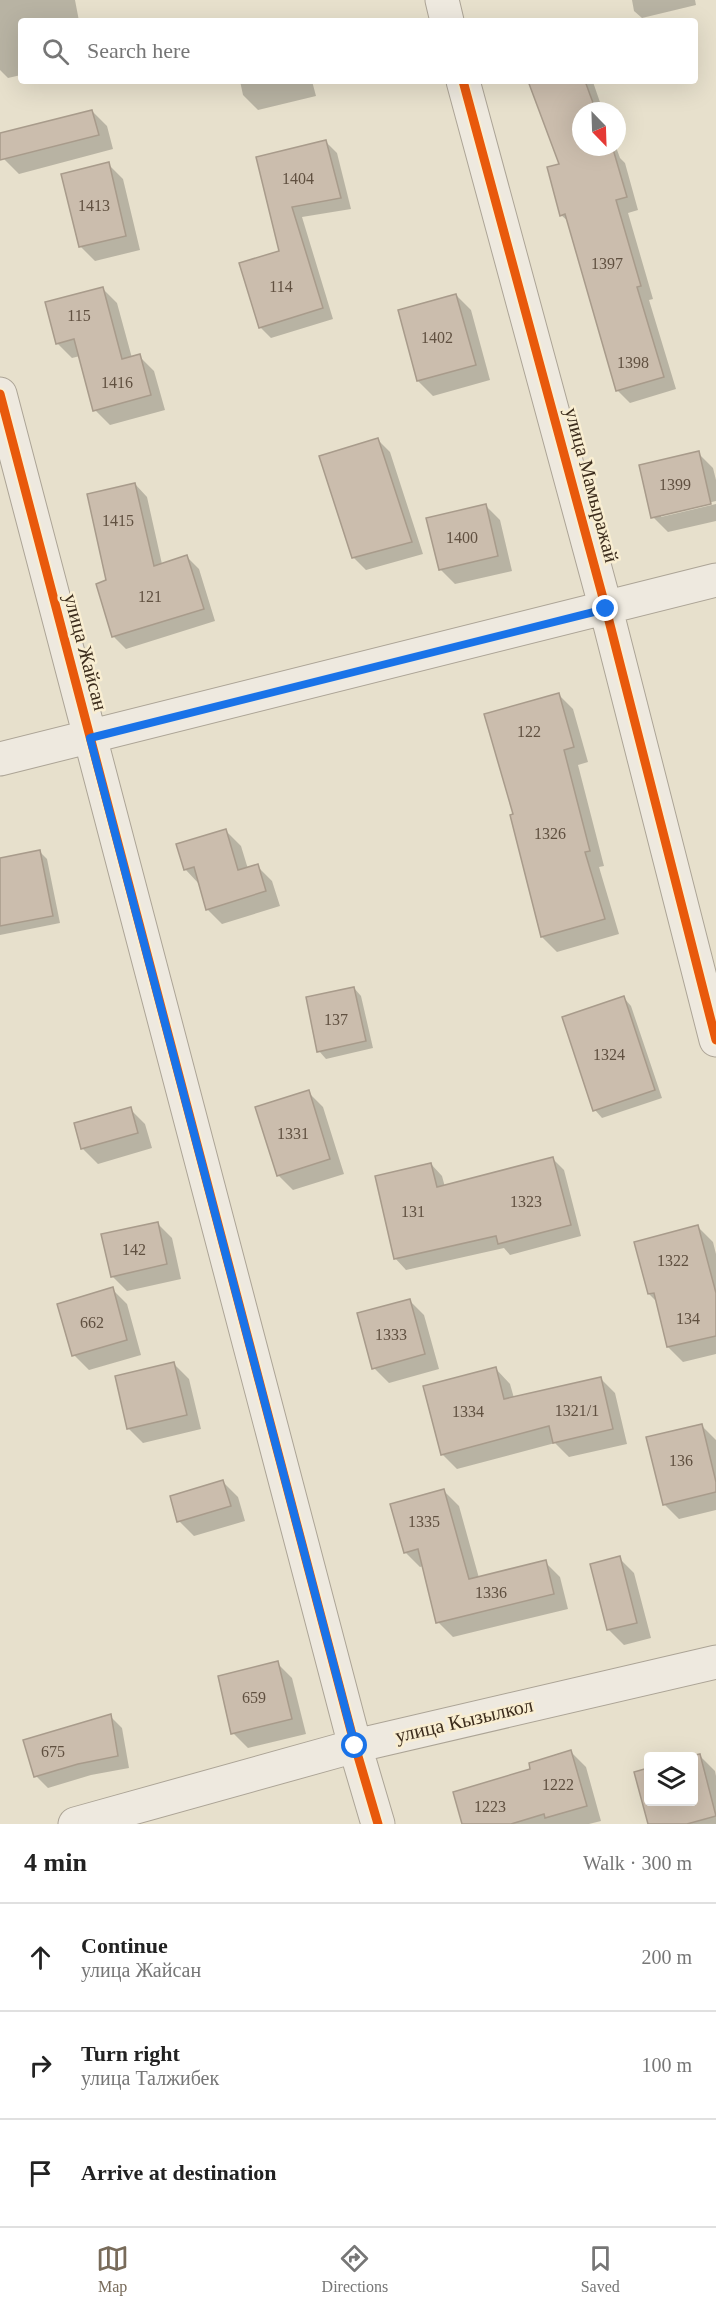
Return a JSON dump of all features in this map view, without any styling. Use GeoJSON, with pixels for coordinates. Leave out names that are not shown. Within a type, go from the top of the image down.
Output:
{"type":"FeatureCollection","features":[{"type":"Feature","properties":{"kind":"street"},"geometry":{"type":"LineString","coordinates":[[442,0],[446,18]]}},
{"type":"Feature","properties":{"kind":"street","name":"улица Мамыражай"},"geometry":{"type":"LineString","coordinates":[[465,84],[606,609],[716,1040]]}},
{"type":"Feature","properties":{"kind":"street","name":"улица Жайсан"},"geometry":{"type":"LineString","coordinates":[[0,394],[355,1746],[378,1824]]}},
{"type":"Feature","properties":{"kind":"street"},"geometry":{"type":"LineString","coordinates":[[0,759],[716,580]]}},
{"type":"Feature","properties":{"kind":"street","name":"улица Кызылкол"},"geometry":{"type":"LineString","coordinates":[[75,1824],[355,1746],[716,1662]]}},
{"type":"Feature","properties":{"kind":"building"},"geometry":{"type":"Polygon","coordinates":[[[529,84],[586,84],[593,102],[572,102],[572,156],[615,156],[627,197],[616,200],[641,286],[637,287],[664,377],[616,391],[565,214],[560,216],[547,167],[559,164],[529,84]]]}},
{"type":"Feature","properties":{"kind":"building"},"geometry":{"type":"Polygon","coordinates":[[[92,110],[99,135],[0,160],[0,133],[92,110]]]}},
{"type":"Feature","properties":{"kind":"building"},"geometry":{"type":"Polygon","coordinates":[[[326,140],[341,198],[292,207],[323,308],[259,328],[239,263],[279,251],[256,157],[326,140]]]}},
{"type":"Feature","properties":{"kind":"building"},"geometry":{"type":"Polygon","coordinates":[[[109,162],[126,236],[79,247],[61,174],[109,162]]]}},
{"type":"Feature","properties":{"kind":"building"},"geometry":{"type":"Polygon","coordinates":[[[103,287],[122,359],[140,354],[151,395],[93,411],[74,339],[56,344],[45,302],[103,287]]]}},
{"type":"Feature","properties":{"kind":"building"},"geometry":{"type":"Polygon","coordinates":[[[456,294],[476,365],[417,381],[398,310],[456,294]]]}},
{"type":"Feature","properties":{"kind":"building"},"geometry":{"type":"Polygon","coordinates":[[[378,438],[412,542],[352,558],[319,456],[378,438]]]}},
{"type":"Feature","properties":{"kind":"building"},"geometry":{"type":"Polygon","coordinates":[[[699,451],[711,504],[651,518],[639,465],[699,451]]]}},
{"type":"Feature","properties":{"kind":"building"},"geometry":{"type":"Polygon","coordinates":[[[135,483],[154,566],[187,555],[204,609],[112,637],[96,584],[106,580],[87,494],[135,483]]]}},
{"type":"Feature","properties":{"kind":"building"},"geometry":{"type":"Polygon","coordinates":[[[486,504],[498,556],[439,570],[426,518],[486,504]]]}},
{"type":"Feature","properties":{"kind":"building"},"geometry":{"type":"Polygon","coordinates":[[[559,693],[574,747],[564,750],[590,851],[585,852],[605,919],[541,937],[510,815],[513,814],[484,714],[559,693]]]}},
{"type":"Feature","properties":{"kind":"building"},"geometry":{"type":"Polygon","coordinates":[[[226,829],[238,870],[258,864],[266,891],[206,910],[194,867],[184,870],[176,844],[226,829]]]}},
{"type":"Feature","properties":{"kind":"building"},"geometry":{"type":"Polygon","coordinates":[[[40,850],[53,916],[0,926],[0,858],[40,850]]]}},
{"type":"Feature","properties":{"kind":"building"},"geometry":{"type":"Polygon","coordinates":[[[354,987],[366,1041],[317,1052],[306,997],[354,987]]]}},
{"type":"Feature","properties":{"kind":"building"},"geometry":{"type":"Polygon","coordinates":[[[624,996],[655,1090],[593,1111],[562,1017],[624,996]]]}},
{"type":"Feature","properties":{"kind":"building"},"geometry":{"type":"Polygon","coordinates":[[[309,1090],[330,1159],[277,1176],[255,1107],[309,1090]]]}},
{"type":"Feature","properties":{"kind":"building"},"geometry":{"type":"Polygon","coordinates":[[[131,1107],[138,1133],[81,1149],[74,1123],[131,1107]]]}},
{"type":"Feature","properties":{"kind":"building"},"geometry":{"type":"Polygon","coordinates":[[[553,1157],[571,1225],[498,1244],[496,1236],[394,1259],[375,1176],[431,1163],[437,1187],[553,1157]]]}},
{"type":"Feature","properties":{"kind":"building"},"geometry":{"type":"Polygon","coordinates":[[[158,1222],[167,1264],[111,1277],[101,1234],[158,1222]]]}},
{"type":"Feature","properties":{"kind":"building"},"geometry":{"type":"Polygon","coordinates":[[[698,1225],[716,1293],[716,1336],[667,1347],[654,1293],[648,1294],[634,1242],[698,1225]]]}},
{"type":"Feature","properties":{"kind":"building"},"geometry":{"type":"Polygon","coordinates":[[[113,1287],[127,1340],[72,1356],[57,1304],[113,1287]]]}},
{"type":"Feature","properties":{"kind":"building"},"geometry":{"type":"Polygon","coordinates":[[[410,1299],[425,1354],[372,1369],[357,1313],[410,1299]]]}},
{"type":"Feature","properties":{"kind":"building"},"geometry":{"type":"Polygon","coordinates":[[[174,1362],[187,1415],[127,1429],[115,1376],[174,1362]]]}},
{"type":"Feature","properties":{"kind":"building"},"geometry":{"type":"Polygon","coordinates":[[[496,1367],[504,1399],[601,1377],[613,1429],[553,1443],[549,1426],[441,1455],[423,1386],[496,1367]]]}},
{"type":"Feature","properties":{"kind":"building"},"geometry":{"type":"Polygon","coordinates":[[[702,1424],[716,1482],[716,1492],[663,1505],[646,1437],[702,1424]]]}},
{"type":"Feature","properties":{"kind":"building"},"geometry":{"type":"Polygon","coordinates":[[[223,1480],[231,1506],[177,1522],[170,1496],[223,1480]]]}},
{"type":"Feature","properties":{"kind":"building"},"geometry":{"type":"Polygon","coordinates":[[[444,1489],[469,1579],[546,1560],[554,1594],[436,1623],[418,1549],[404,1553],[390,1504],[444,1489]]]}},
{"type":"Feature","properties":{"kind":"building"},"geometry":{"type":"Polygon","coordinates":[[[620,1556],[637,1623],[607,1630],[590,1564],[620,1556]]]}},
{"type":"Feature","properties":{"kind":"building"},"geometry":{"type":"Polygon","coordinates":[[[278,1661],[292,1719],[231,1734],[218,1676],[278,1661]]]}},
{"type":"Feature","properties":{"kind":"building"},"geometry":{"type":"Polygon","coordinates":[[[111,1714],[118,1756],[78,1764],[34,1777],[23,1740],[111,1714]]]}},
{"type":"Feature","properties":{"kind":"building"},"geometry":{"type":"Polygon","coordinates":[[[571,1750],[587,1806],[545,1818],[544,1814],[511,1824],[462,1824],[453,1792],[530,1769],[529,1763],[571,1750]]]}},
{"type":"Feature","properties":{"kind":"building"},"geometry":{"type":"Polygon","coordinates":[[[698,1754],[700,1754],[716,1816],[687,1824],[648,1824],[634,1772],[644,1769],[644,1806],[698,1806],[698,1754]]]}},
{"type":"Feature","properties":{"kind":"cycle path"},"geometry":{"type":"LineString","coordinates":[[464,84],[606,609],[716,1040]]}},
{"type":"Feature","properties":{"kind":"cycle path"},"geometry":{"type":"LineString","coordinates":[[0,394],[355,1746],[378,1824]]}},
{"type":"Feature","properties":{"kind":"route"},"geometry":{"type":"LineString","coordinates":[[355,1746],[90,738],[606,609]]}}]}
